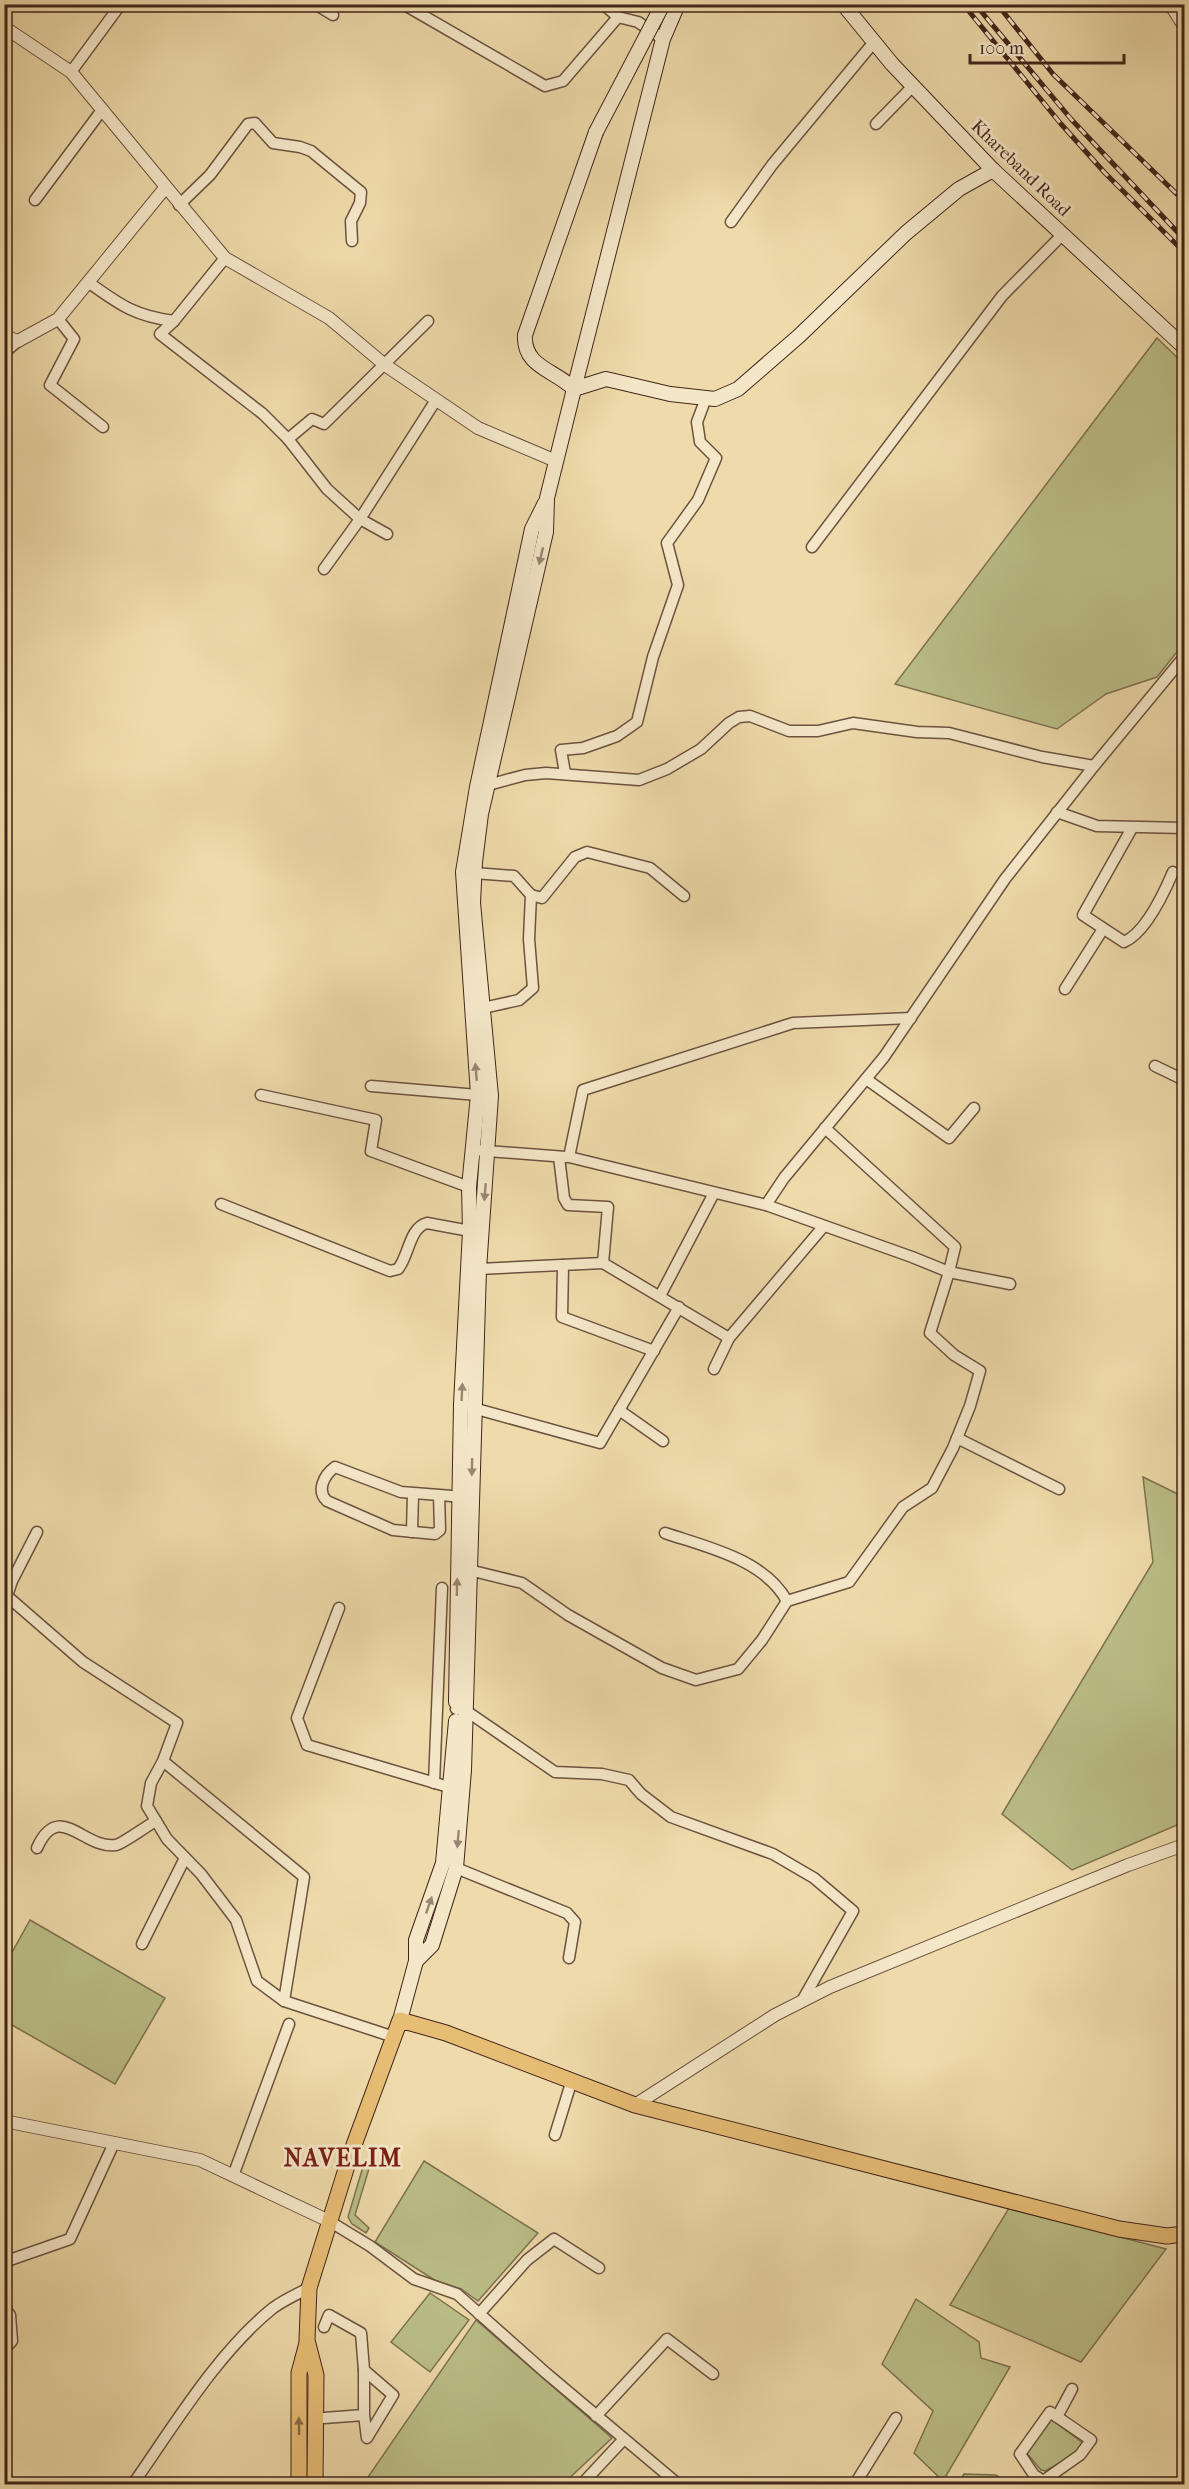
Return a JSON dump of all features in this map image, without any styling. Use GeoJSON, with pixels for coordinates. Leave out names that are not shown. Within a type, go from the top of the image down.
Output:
{"type":"FeatureCollection","features":[{"type":"Feature","properties":{"kind":"main road"},"geometry":{"type":"LineString","coordinates":[[663,4],[596,132],[525,334],[524,345],[528,356],[536,364],[574,388],[606,379],[669,394],[715,399],[738,389],[800,336],[906,233],[959,189],[993,170]]}},
{"type":"Feature","properties":{"kind":"main road"},"geometry":{"type":"LineString","coordinates":[[416,1961],[432,1945],[456,1868],[464,1770],[458,1534],[465,1497],[473,1408],[478,1269],[489,1151],[491,1096],[473,903],[481,814],[532,529],[547,498],[663,39],[678,4]]}},
{"type":"Feature","properties":{"kind":"main road","name":"Khareband Road"},"geometry":{"type":"LineString","coordinates":[[843,4],[913,86],[993,170],[1185,347]]}},
{"type":"Feature","properties":{"kind":"main road"},"geometry":{"type":"LineString","coordinates":[[299,2484],[299,2373],[307,2340],[309,2288],[329,2221],[400,2020],[416,1961],[416,1940],[443,1863],[461,1710],[469,1569],[465,1497],[470,1187],[478,1095],[463,872],[477,787],[502,702]]}},
{"type":"Feature","properties":{"kind":"main road"},"geometry":{"type":"LineString","coordinates":[[400,2020],[446,2034],[635,2105],[1119,2229],[1167,2236],[1185,2234]]}},
{"type":"Feature","properties":{"kind":"main road"},"geometry":{"type":"LineString","coordinates":[[307,2340],[316,2375],[315,2484]]}},
{"type":"Feature","properties":{"kind":"street"},"geometry":{"type":"LineString","coordinates":[[71,72],[121,4]]}},
{"type":"Feature","properties":{"kind":"street"},"geometry":{"type":"LineString","coordinates":[[315,4],[333,15]]}},
{"type":"Feature","properties":{"kind":"street"},"geometry":{"type":"LineString","coordinates":[[403,4],[545,86],[563,81],[618,17]]}},
{"type":"Feature","properties":{"kind":"street"},"geometry":{"type":"LineString","coordinates":[[603,4],[618,17],[638,22],[663,39]]}},
{"type":"Feature","properties":{"kind":"street"},"geometry":{"type":"LineString","coordinates":[[1170,4],[1185,26]]}},
{"type":"Feature","properties":{"kind":"street"},"geometry":{"type":"LineString","coordinates":[[4,27],[71,72],[225,258],[329,318],[385,365],[478,428],[556,461]]}},
{"type":"Feature","properties":{"kind":"street"},"geometry":{"type":"LineString","coordinates":[[731,222],[772,165],[874,42]]}},
{"type":"Feature","properties":{"kind":"street"},"geometry":{"type":"LineString","coordinates":[[876,124],[913,86]]}},
{"type":"Feature","properties":{"kind":"street"},"geometry":{"type":"LineString","coordinates":[[35,200],[102,110]]}},
{"type":"Feature","properties":{"kind":"street"},"geometry":{"type":"LineString","coordinates":[[179,205],[210,175],[248,124],[255,123],[273,143],[311,151],[361,192],[360,203],[351,221],[352,241]]}},
{"type":"Feature","properties":{"kind":"street"},"geometry":{"type":"LineString","coordinates":[[4,353],[18,341],[58,319],[165,188]]}},
{"type":"Feature","properties":{"kind":"street"},"geometry":{"type":"LineString","coordinates":[[812,547],[1002,296],[1063,234]]}},
{"type":"Feature","properties":{"kind":"street"},"geometry":{"type":"LineString","coordinates":[[225,258],[174,321],[160,334],[263,414],[288,439],[327,489],[360,519],[387,534]]}},
{"type":"Feature","properties":{"kind":"street"},"geometry":{"type":"LineString","coordinates":[[88,282],[118,304],[147,317],[174,321]]}},
{"type":"Feature","properties":{"kind":"street"},"geometry":{"type":"LineString","coordinates":[[58,319],[74,339],[50,384],[103,427]]}},
{"type":"Feature","properties":{"kind":"street"},"geometry":{"type":"LineString","coordinates":[[288,439],[312,419],[324,424],[428,321]]}},
{"type":"Feature","properties":{"kind":"street"},"geometry":{"type":"LineString","coordinates":[[4,336],[18,341]]}},
{"type":"Feature","properties":{"kind":"street"},"geometry":{"type":"LineString","coordinates":[[565,773],[561,750],[583,748],[617,736],[637,722],[654,657],[678,585],[667,543],[698,500],[716,458],[700,442],[697,422],[706,398]]}},
{"type":"Feature","properties":{"kind":"street"},"geometry":{"type":"LineString","coordinates":[[324,569],[360,519],[436,400]]}},
{"type":"Feature","properties":{"kind":"street"},"geometry":{"type":"LineString","coordinates":[[766,1205],[784,1179],[866,1079],[911,1018],[1005,879],[1094,766],[1185,657]]}},
{"type":"Feature","properties":{"kind":"street"},"geometry":{"type":"LineString","coordinates":[[488,785],[525,776],[565,773],[639,780],[667,769],[701,750],[729,723],[739,717],[750,716],[789,731],[818,731],[853,723],[916,732],[949,733],[1042,757],[1094,766]]}},
{"type":"Feature","properties":{"kind":"street"},"geometry":{"type":"LineString","coordinates":[[1057,812],[1097,826],[1185,828]]}},
{"type":"Feature","properties":{"kind":"street"},"geometry":{"type":"LineString","coordinates":[[1131,828],[1083,915],[1124,942],[1134,937],[1164,894],[1173,872]]}},
{"type":"Feature","properties":{"kind":"street"},"geometry":{"type":"LineString","coordinates":[[474,873],[514,876],[531,894],[542,898],[574,857],[587,852],[650,868],[684,896]]}},
{"type":"Feature","properties":{"kind":"street"},"geometry":{"type":"LineString","coordinates":[[483,1008],[519,1000],[533,988],[529,939],[531,894]]}},
{"type":"Feature","properties":{"kind":"street"},"geometry":{"type":"LineString","coordinates":[[1065,988],[1103,929]]}},
{"type":"Feature","properties":{"kind":"street"},"geometry":{"type":"LineString","coordinates":[[603,1263],[608,1208],[568,1205],[564,1198],[564,1157],[583,1090],[794,1023],[911,1018]]}},
{"type":"Feature","properties":{"kind":"street"},"geometry":{"type":"LineString","coordinates":[[1155,1066],[1185,1080]]}},
{"type":"Feature","properties":{"kind":"street"},"geometry":{"type":"LineString","coordinates":[[866,1079],[949,1138],[974,1108]]}},
{"type":"Feature","properties":{"kind":"street"},"geometry":{"type":"LineString","coordinates":[[370,1086],[478,1095]]}},
{"type":"Feature","properties":{"kind":"street"},"geometry":{"type":"LineString","coordinates":[[261,1095],[376,1120],[371,1151],[470,1187]]}},
{"type":"Feature","properties":{"kind":"street"},"geometry":{"type":"LineString","coordinates":[[469,1569],[522,1583],[568,1615],[662,1668],[696,1680],[738,1669],[762,1640],[787,1601],[849,1582],[903,1507],[932,1488],[957,1438],[980,1371],[954,1355],[930,1333],[955,1247],[825,1128]]}},
{"type":"Feature","properties":{"kind":"street"},"geometry":{"type":"LineString","coordinates":[[474,1150],[564,1157],[766,1205],[949,1272],[1010,1284]]}},
{"type":"Feature","properties":{"kind":"street"},"geometry":{"type":"LineString","coordinates":[[660,1296],[714,1193]]}},
{"type":"Feature","properties":{"kind":"street"},"geometry":{"type":"LineString","coordinates":[[221,1204],[390,1271],[398,1269],[402,1264],[415,1231],[420,1225],[427,1223],[470,1231]]}},
{"type":"Feature","properties":{"kind":"street"},"geometry":{"type":"LineString","coordinates":[[714,1369],[729,1338],[824,1227]]}},
{"type":"Feature","properties":{"kind":"street"},"geometry":{"type":"LineString","coordinates":[[478,1269],[603,1263],[729,1338]]}},
{"type":"Feature","properties":{"kind":"street"},"geometry":{"type":"LineString","coordinates":[[563,1265],[562,1317],[654,1351]]}},
{"type":"Feature","properties":{"kind":"street"},"geometry":{"type":"LineString","coordinates":[[473,1408],[600,1443],[679,1307]]}},
{"type":"Feature","properties":{"kind":"street"},"geometry":{"type":"LineString","coordinates":[[619,1410],[663,1441]]}},
{"type":"Feature","properties":{"kind":"street"},"geometry":{"type":"LineString","coordinates":[[957,1438],[1059,1489]]}},
{"type":"Feature","properties":{"kind":"street"},"geometry":{"type":"LineString","coordinates":[[458,1534],[393,1530],[327,1500],[322,1496],[321,1491],[330,1471],[335,1467],[401,1492],[465,1497]]}},
{"type":"Feature","properties":{"kind":"street"},"geometry":{"type":"LineString","coordinates":[[412,1532],[413,1494]]}},
{"type":"Feature","properties":{"kind":"street"},"geometry":{"type":"LineString","coordinates":[[438,1533],[440,1530],[439,1495]]}},
{"type":"Feature","properties":{"kind":"street"},"geometry":{"type":"LineString","coordinates":[[37,1532],[6,1598],[83,1662],[177,1723],[163,1761],[151,1783],[147,1806],[167,1839],[201,1874],[236,1920],[257,1981],[284,2001],[394,2037]]}},
{"type":"Feature","properties":{"kind":"street"},"geometry":{"type":"LineString","coordinates":[[665,1533],[744,1560],[781,1590],[787,1601]]}},
{"type":"Feature","properties":{"kind":"street"},"geometry":{"type":"LineString","coordinates":[[434,1783],[442,1588]]}},
{"type":"Feature","properties":{"kind":"street"},"geometry":{"type":"LineString","coordinates":[[339,1608],[297,1718],[307,1745],[452,1788]]}},
{"type":"Feature","properties":{"kind":"street"},"geometry":{"type":"LineString","coordinates":[[461,1710],[555,1772],[602,1774],[629,1780],[641,1794],[671,1817],[773,1854],[814,1878],[853,1911],[802,2001]]}},
{"type":"Feature","properties":{"kind":"street"},"geometry":{"type":"LineString","coordinates":[[163,1761],[304,1877],[284,2001]]}},
{"type":"Feature","properties":{"kind":"street"},"geometry":{"type":"LineString","coordinates":[[37,1848],[42,1836],[54,1827],[61,1826],[78,1832],[93,1841],[119,1845],[137,1831],[156,1821]]}},
{"type":"Feature","properties":{"kind":"street"},"geometry":{"type":"LineString","coordinates":[[635,2105],[775,2015],[830,1987],[1128,1865],[1185,1845]]}},
{"type":"Feature","properties":{"kind":"street"},"geometry":{"type":"LineString","coordinates":[[142,1944],[185,1858]]}},
{"type":"Feature","properties":{"kind":"street"},"geometry":{"type":"LineString","coordinates":[[456,1868],[567,1913],[575,1922],[569,1959]]}},
{"type":"Feature","properties":{"kind":"street"},"geometry":{"type":"LineString","coordinates":[[233,2176],[290,2024]]}},
{"type":"Feature","properties":{"kind":"street"},"geometry":{"type":"LineString","coordinates":[[555,2135],[572,2080]]}},
{"type":"Feature","properties":{"kind":"street"},"geometry":{"type":"LineString","coordinates":[[4,2121],[200,2160],[329,2221],[370,2246],[414,2279],[458,2294],[596,2416],[678,2484]]}},
{"type":"Feature","properties":{"kind":"street"},"geometry":{"type":"LineString","coordinates":[[4,2262],[70,2239],[114,2143]]}},
{"type":"Feature","properties":{"kind":"street"},"geometry":{"type":"LineString","coordinates":[[479,2314],[527,2260],[554,2239],[599,2268]]}},
{"type":"Feature","properties":{"kind":"street"},"geometry":{"type":"LineString","coordinates":[[133,2484],[208,2378],[247,2334],[274,2308],[309,2288]]}},
{"type":"Feature","properties":{"kind":"street"},"geometry":{"type":"LineString","coordinates":[[4,2308],[10,2315],[12,2341],[4,2350]]}},
{"type":"Feature","properties":{"kind":"street"},"geometry":{"type":"LineString","coordinates":[[324,2327],[329,2316],[362,2333],[364,2415],[367,2438],[393,2395],[364,2370]]}},
{"type":"Feature","properties":{"kind":"street"},"geometry":{"type":"LineString","coordinates":[[596,2416],[668,2339],[713,2374]]}},
{"type":"Feature","properties":{"kind":"street"},"geometry":{"type":"LineString","coordinates":[[1058,2417],[1072,2389]]}},
{"type":"Feature","properties":{"kind":"street"},"geometry":{"type":"LineString","coordinates":[[1050,2412],[1091,2440],[1080,2455],[1043,2481],[1034,2475],[1020,2454],[1050,2412]]}},
{"type":"Feature","properties":{"kind":"street"},"geometry":{"type":"LineString","coordinates":[[324,2418],[364,2415]]}},
{"type":"Feature","properties":{"kind":"street"},"geometry":{"type":"LineString","coordinates":[[855,2484],[896,2418]]}},
{"type":"Feature","properties":{"kind":"street"},"geometry":{"type":"LineString","coordinates":[[582,2484],[624,2439]]}},
{"type":"Feature","properties":{"kind":"street"},"geometry":{"type":"LineString","coordinates":[[1025,2484],[1034,2475]]}},
{"type":"Feature","properties":{"kind":"green space"},"geometry":{"type":"Polygon","coordinates":[[[1157,338],[1184,364],[1184,643],[1157,677],[1106,694],[1057,729],[895,684],[1157,338]]]}},
{"type":"Feature","properties":{"kind":"green space"},"geometry":{"type":"Polygon","coordinates":[[[1143,1477],[1184,1497],[1184,1822],[1072,1870],[1002,1814],[1153,1562],[1143,1477]]]}},
{"type":"Feature","properties":{"kind":"green space"},"geometry":{"type":"Polygon","coordinates":[[[30,1920],[165,1998],[115,2084],[5,2021],[5,1965],[30,1920]]]}},
{"type":"Feature","properties":{"kind":"green space"},"geometry":{"type":"Polygon","coordinates":[[[365,2160],[371,2162],[355,2215],[369,2228],[366,2233],[352,2224],[348,2217],[365,2160]]]}},
{"type":"Feature","properties":{"kind":"green space"},"geometry":{"type":"Polygon","coordinates":[[[424,2161],[538,2233],[478,2301],[461,2289],[436,2281],[375,2242],[424,2161]]]}},
{"type":"Feature","properties":{"kind":"green space"},"geometry":{"type":"Polygon","coordinates":[[[1009,2208],[1166,2249],[1081,2362],[950,2305],[1009,2208]]]}},
{"type":"Feature","properties":{"kind":"green space"},"geometry":{"type":"Polygon","coordinates":[[[430,2293],[469,2320],[430,2372],[391,2342],[430,2293]]]}},
{"type":"Feature","properties":{"kind":"green space"},"geometry":{"type":"Polygon","coordinates":[[[916,2299],[979,2342],[981,2358],[1010,2367],[943,2481],[914,2453],[933,2411],[882,2364],[916,2299]]]}},
{"type":"Feature","properties":{"kind":"green space"},"geometry":{"type":"Polygon","coordinates":[[[476,2320],[612,2438],[563,2484],[383,2484],[366,2480],[476,2320]]]}},
{"type":"Feature","properties":{"kind":"green space"},"geometry":{"type":"Polygon","coordinates":[[[1049,2418],[1083,2443],[1079,2453],[1045,2471],[1041,2470],[1025,2451],[1049,2418]]]}},
{"type":"Feature","properties":{"kind":"green space"},"geometry":{"type":"Polygon","coordinates":[[[964,2474],[996,2475],[1006,2482],[1005,2484],[957,2484],[964,2474]]]}},
{"type":"Feature","properties":{"kind":"railway"},"geometry":{"type":"LineString","coordinates":[[963,4],[1061,124],[1105,173],[1184,252]]}},
{"type":"Feature","properties":{"kind":"railway"},"geometry":{"type":"LineString","coordinates":[[975,4],[1071,119],[1184,239]]}},
{"type":"Feature","properties":{"kind":"railway"},"geometry":{"type":"LineString","coordinates":[[997,4],[1053,74],[1184,201]]}},
{"type":"Feature","properties":{"kind":"district","name":"NAVELIM"},"geometry":{"type":"Point","coordinates":[343,2158]}}]}
